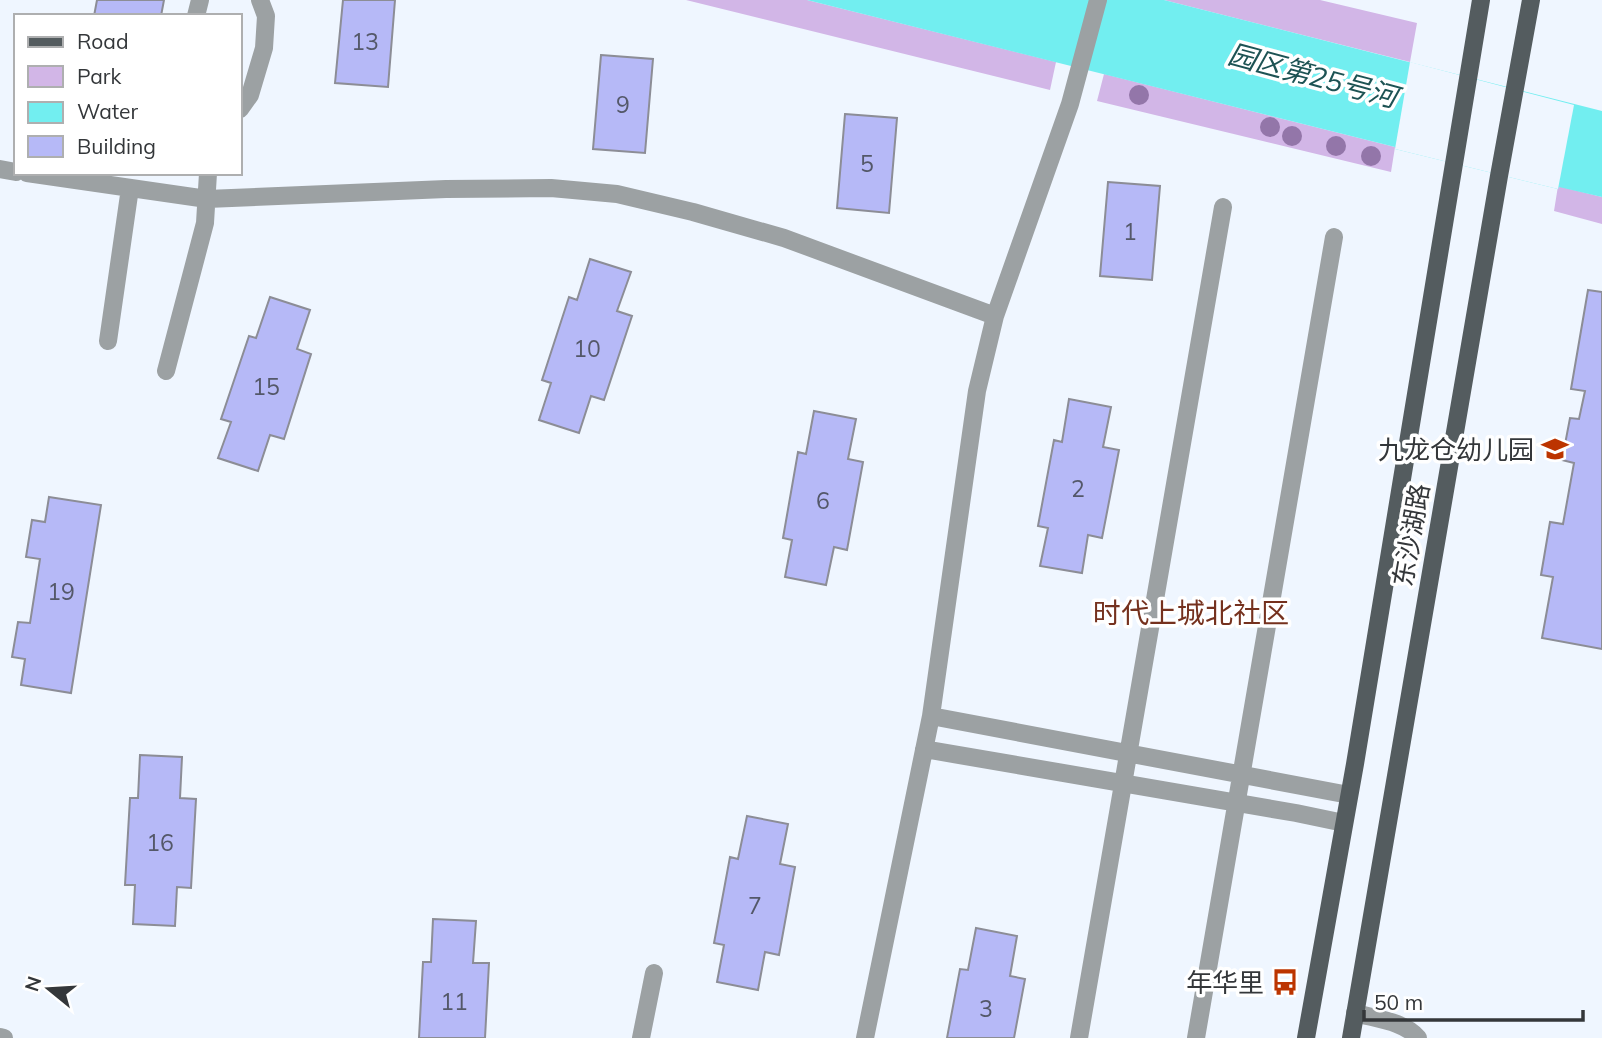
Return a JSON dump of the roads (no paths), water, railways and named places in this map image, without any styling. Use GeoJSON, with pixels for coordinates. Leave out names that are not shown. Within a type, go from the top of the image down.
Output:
{"type":"FeatureCollection","features":[{"type":"Feature","properties":{"kind":"main road","name":"东沙湖路"},"geometry":{"type":"LineString","coordinates":[[1306,1038],[1362,723],[1481,0]]}},
{"type":"Feature","properties":{"kind":"main road","name":"东沙湖路"},"geometry":{"type":"LineString","coordinates":[[1351,1038],[1531,0]]}},
{"type":"Feature","properties":{"kind":"street"},"geometry":{"type":"LineString","coordinates":[[242,106],[250,95],[264,48],[266,16],[260,0]]}},
{"type":"Feature","properties":{"kind":"street"},"geometry":{"type":"LineString","coordinates":[[865,1038],[931,716],[976,391],[995,316],[1070,104],[1098,0]]}},
{"type":"Feature","properties":{"kind":"street"},"geometry":{"type":"LineString","coordinates":[[41,175],[207,199],[446,189],[551,188],[617,194],[784,238],[995,316]]}},
{"type":"Feature","properties":{"kind":"street"},"geometry":{"type":"LineString","coordinates":[[166,371],[205,223],[208,175]]}},
{"type":"Feature","properties":{"kind":"street"},"geometry":{"type":"LineString","coordinates":[[108,341],[130,188]]}},
{"type":"Feature","properties":{"kind":"street"},"geometry":{"type":"LineString","coordinates":[[1079,1038],[1223,207]]}},
{"type":"Feature","properties":{"kind":"street"},"geometry":{"type":"LineString","coordinates":[[1196,1038],[1334,237]]}},
{"type":"Feature","properties":{"kind":"street"},"geometry":{"type":"LineString","coordinates":[[931,716],[1349,795]]}},
{"type":"Feature","properties":{"kind":"street"},"geometry":{"type":"LineString","coordinates":[[924,749],[1344,823]]}},
{"type":"Feature","properties":{"kind":"street"},"geometry":{"type":"LineString","coordinates":[[642,1038],[653,973]]}},
{"type":"Feature","properties":{"kind":"street"},"geometry":{"type":"LineString","coordinates":[[1355,1013],[1397,1024],[1418,1038]]}},
{"type":"Feature","properties":{"kind":"water","name":"园区第25号河"},"geometry":{"type":"Polygon","coordinates":[[[807,0],[1164,0],[1602,111],[1602,197],[1559,187],[1558,189],[1395,149],[807,0]]]}},
{"type":"Feature","properties":{"kind":"place","name":"九龙仓幼儿园"},"geometry":{"type":"Point","coordinates":[1555,449]}},
{"type":"Feature","properties":{"kind":"place","name":"年华里"},"geometry":{"type":"Point","coordinates":[1285,982]}},
{"type":"Feature","properties":{"kind":"district","name":"时代上城北社区"},"geometry":{"type":"Point","coordinates":[1191,612]}}]}
